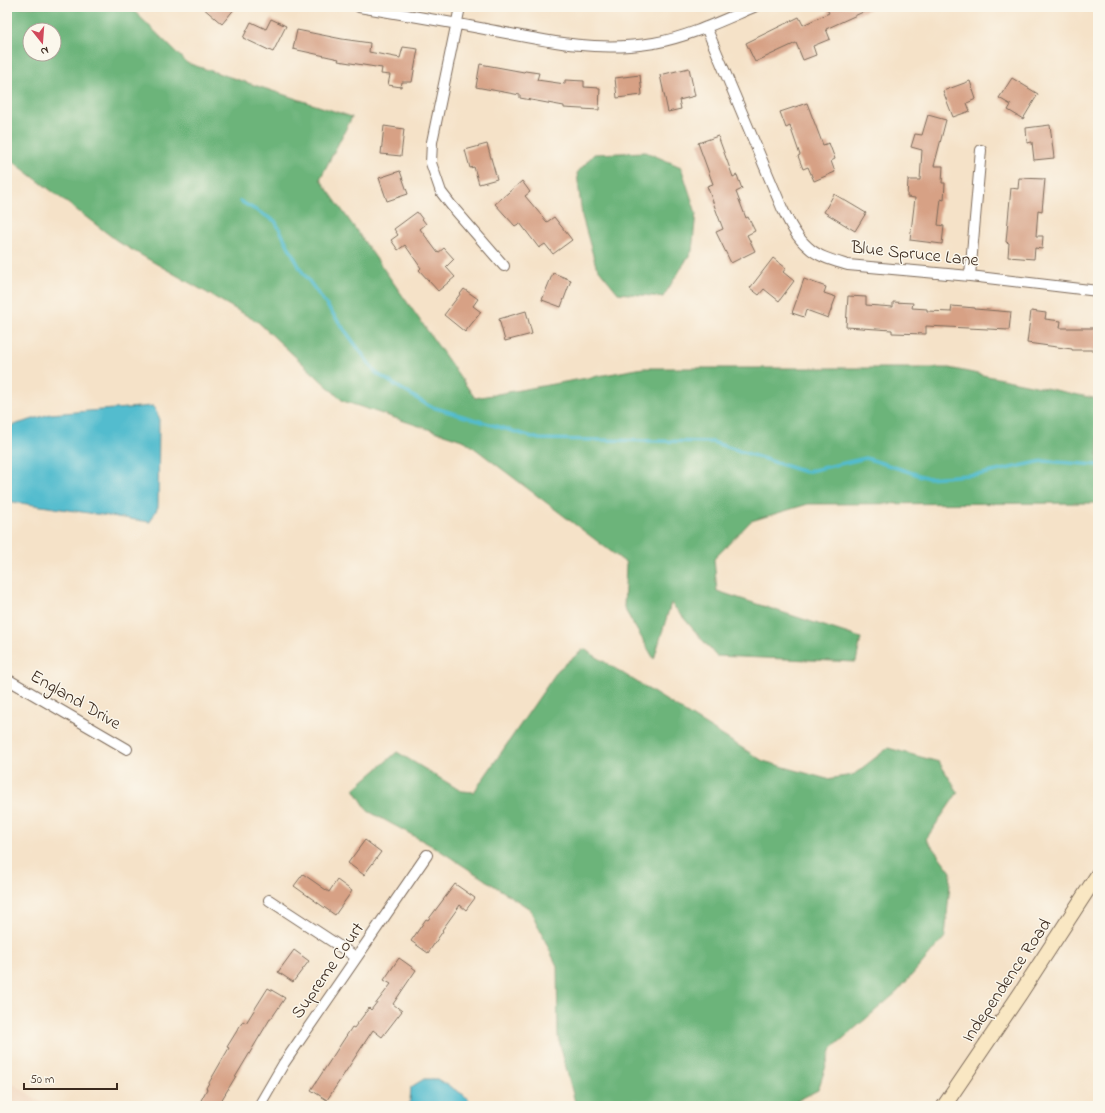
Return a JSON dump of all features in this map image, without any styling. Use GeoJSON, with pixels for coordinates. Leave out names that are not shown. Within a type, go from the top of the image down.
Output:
{"type":"FeatureCollection","features":[{"type":"Feature","properties":{"kind":"street"},"geometry":{"type":"LineString","coordinates":[[359,7],[560,43],[580,46],[606,47],[639,45],[656,42],[706,27],[754,7]]}},
{"type":"Feature","properties":{"kind":"street"},"geometry":{"type":"LineString","coordinates":[[460,7],[432,142],[431,163],[440,192],[504,266]]}},
{"type":"Feature","properties":{"kind":"street","name":"Blue Spruce Lane"},"geometry":{"type":"LineString","coordinates":[[706,27],[782,208],[792,227],[808,248],[848,265],[970,276],[1098,291]]}},
{"type":"Feature","properties":{"kind":"street"},"geometry":{"type":"LineString","coordinates":[[970,276],[981,150]]}},
{"type":"Feature","properties":{"kind":"street","name":"England Drive"},"geometry":{"type":"LineString","coordinates":[[7,679],[127,749]]}},
{"type":"Feature","properties":{"kind":"street","name":"Supreme Court"},"geometry":{"type":"LineString","coordinates":[[259,1106],[284,1063],[427,855]]}},
{"type":"Feature","properties":{"kind":"street","name":"Independence Road"},"geometry":{"type":"LineString","coordinates":[[944,1106],[1020,994],[1098,874]]}},
{"type":"Feature","properties":{"kind":"street"},"geometry":{"type":"LineString","coordinates":[[269,900],[356,957]]}},
{"type":"Feature","properties":{"kind":"shaded area"},"geometry":{"type":"Polygon","coordinates":[[[7,1080],[47,1106],[7,1106],[7,1080]]]}},
{"type":"Feature","properties":{"kind":"green space"},"geometry":{"type":"Polygon","coordinates":[[[7,7],[130,7],[187,63],[352,117],[320,179],[475,398],[643,368],[949,368],[1098,399],[1098,503],[808,504],[751,521],[714,559],[717,591],[861,638],[856,662],[716,656],[671,603],[654,659],[624,608],[626,563],[465,441],[343,401],[258,322],[120,243],[7,157],[7,7]]]}},
{"type":"Feature","properties":{"kind":"green space"},"geometry":{"type":"Polygon","coordinates":[[[646,152],[681,167],[696,213],[692,251],[663,297],[618,293],[596,266],[582,216],[577,173],[594,154],[646,152]]]}},
{"type":"Feature","properties":{"kind":"green space"},"geometry":{"type":"Polygon","coordinates":[[[584,649],[763,761],[827,779],[853,775],[888,748],[939,762],[958,792],[926,839],[951,872],[945,937],[897,992],[832,1048],[818,1090],[787,1106],[576,1106],[558,1037],[557,966],[530,909],[436,848],[368,811],[354,789],[397,752],[461,791],[474,792],[558,670],[584,649]]]}},
{"type":"Feature","properties":{"kind":"water"},"geometry":{"type":"Polygon","coordinates":[[[153,406],[159,417],[158,507],[150,522],[7,501],[7,427],[50,414],[153,406]]]}},
{"type":"Feature","properties":{"kind":"water"},"geometry":{"type":"Polygon","coordinates":[[[424,1079],[437,1079],[464,1095],[475,1106],[405,1106],[410,1101],[411,1087],[424,1079]]]}},
{"type":"Feature","properties":{"kind":"building"},"geometry":{"type":"Polygon","coordinates":[[[202,7],[236,7],[222,24],[202,7]]]}},
{"type":"Feature","properties":{"kind":"building"},"geometry":{"type":"Polygon","coordinates":[[[826,7],[874,7],[826,29],[830,39],[813,46],[816,55],[803,60],[796,43],[755,62],[746,43],[799,17],[803,25],[829,13],[826,7]]]}},
{"type":"Feature","properties":{"kind":"building"},"geometry":{"type":"Polygon","coordinates":[[[271,19],[286,26],[273,52],[243,38],[251,22],[266,29],[271,19]]]}},
{"type":"Feature","properties":{"kind":"building"},"geometry":{"type":"Polygon","coordinates":[[[297,30],[370,43],[369,52],[400,58],[403,47],[418,49],[412,82],[402,82],[401,87],[388,85],[390,75],[381,74],[382,68],[338,61],[339,59],[293,49],[297,30]]]}},
{"type":"Feature","properties":{"kind":"building"},"geometry":{"type":"Polygon","coordinates":[[[480,64],[524,72],[539,73],[537,80],[565,84],[565,80],[584,81],[584,87],[600,88],[599,110],[564,108],[564,106],[520,98],[520,95],[476,87],[480,64]]]}},
{"type":"Feature","properties":{"kind":"building"},"geometry":{"type":"Polygon","coordinates":[[[689,68],[695,96],[679,100],[681,109],[668,112],[660,75],[689,68]]]}},
{"type":"Feature","properties":{"kind":"building"},"geometry":{"type":"Polygon","coordinates":[[[640,75],[642,95],[617,98],[615,78],[640,75]]]}},
{"type":"Feature","properties":{"kind":"building"},"geometry":{"type":"Polygon","coordinates":[[[1012,78],[1038,94],[1023,119],[1008,110],[1011,105],[999,98],[1012,78]]]}},
{"type":"Feature","properties":{"kind":"building"},"geometry":{"type":"Polygon","coordinates":[[[970,81],[976,99],[967,103],[970,111],[953,117],[943,91],[970,81]]]}},
{"type":"Feature","properties":{"kind":"building"},"geometry":{"type":"Polygon","coordinates":[[[807,103],[823,145],[829,143],[835,159],[831,161],[835,172],[814,181],[808,167],[803,169],[790,126],[786,128],[780,112],[807,103]]]}},
{"type":"Feature","properties":{"kind":"building"},"geometry":{"type":"Polygon","coordinates":[[[928,115],[946,120],[934,166],[943,166],[942,183],[945,183],[944,200],[941,199],[938,225],[944,226],[942,244],[910,240],[915,198],[907,197],[908,180],[920,180],[922,150],[911,147],[915,134],[922,135],[928,115]]]}},
{"type":"Feature","properties":{"kind":"building"},"geometry":{"type":"Polygon","coordinates":[[[1050,125],[1054,158],[1034,160],[1032,142],[1027,143],[1026,128],[1050,125]]]}},
{"type":"Feature","properties":{"kind":"building"},"geometry":{"type":"Polygon","coordinates":[[[384,126],[404,129],[401,156],[381,154],[384,126]]]}},
{"type":"Feature","properties":{"kind":"building"},"geometry":{"type":"Polygon","coordinates":[[[718,136],[733,177],[737,175],[742,189],[736,192],[746,218],[748,217],[755,231],[747,235],[755,251],[731,263],[716,232],[723,229],[707,186],[713,184],[698,143],[718,136]]]}},
{"type":"Feature","properties":{"kind":"building"},"geometry":{"type":"Polygon","coordinates":[[[487,144],[497,179],[479,184],[474,167],[470,168],[465,150],[487,144]]]}},
{"type":"Feature","properties":{"kind":"building"},"geometry":{"type":"Polygon","coordinates":[[[400,171],[408,194],[387,201],[379,178],[400,171]]]}},
{"type":"Feature","properties":{"kind":"building"},"geometry":{"type":"Polygon","coordinates":[[[1019,178],[1045,179],[1042,211],[1038,210],[1036,236],[1043,236],[1042,249],[1035,248],[1034,259],[1008,257],[1009,243],[1006,242],[1011,188],[1018,189],[1019,178]]]}},
{"type":"Feature","properties":{"kind":"building"},"geometry":{"type":"Polygon","coordinates":[[[522,181],[530,192],[525,196],[547,222],[554,217],[572,240],[553,254],[545,244],[539,248],[520,223],[515,226],[495,204],[522,181]]]}},
{"type":"Feature","properties":{"kind":"building"},"geometry":{"type":"Polygon","coordinates":[[[834,194],[866,213],[855,231],[824,212],[834,194]]]}},
{"type":"Feature","properties":{"kind":"building"},"geometry":{"type":"Polygon","coordinates":[[[417,212],[426,224],[420,229],[438,253],[444,248],[454,259],[446,267],[455,277],[438,291],[419,270],[421,268],[405,245],[398,250],[391,240],[398,235],[394,229],[417,212]]]}},
{"type":"Feature","properties":{"kind":"building"},"geometry":{"type":"Polygon","coordinates":[[[773,258],[786,268],[783,272],[794,281],[779,301],[764,289],[759,295],[750,288],[773,258]]]}},
{"type":"Feature","properties":{"kind":"building"},"geometry":{"type":"Polygon","coordinates":[[[553,273],[571,280],[561,307],[542,300],[553,273]]]}},
{"type":"Feature","properties":{"kind":"building"},"geometry":{"type":"Polygon","coordinates":[[[804,279],[826,287],[824,293],[836,297],[828,318],[806,310],[804,317],[792,313],[804,279]]]}},
{"type":"Feature","properties":{"kind":"building"},"geometry":{"type":"Polygon","coordinates":[[[464,289],[478,299],[473,306],[481,312],[465,332],[444,315],[464,289]]]}},
{"type":"Feature","properties":{"kind":"building"},"geometry":{"type":"Polygon","coordinates":[[[848,296],[866,297],[866,305],[893,307],[893,302],[913,303],[912,308],[927,309],[927,311],[951,312],[952,306],[1011,312],[1009,330],[926,326],[926,334],[892,333],[892,330],[846,327],[848,296]]]}},
{"type":"Feature","properties":{"kind":"building"},"geometry":{"type":"Polygon","coordinates":[[[526,311],[532,334],[505,341],[499,319],[526,311]]]}},
{"type":"Feature","properties":{"kind":"building"},"geometry":{"type":"Polygon","coordinates":[[[1031,311],[1046,313],[1045,319],[1061,321],[1060,328],[1098,328],[1098,350],[1072,350],[1027,343],[1031,311]]]}},
{"type":"Feature","properties":{"kind":"building"},"geometry":{"type":"Polygon","coordinates":[[[365,840],[381,852],[364,875],[348,863],[365,840]]]}},
{"type":"Feature","properties":{"kind":"building"},"geometry":{"type":"Polygon","coordinates":[[[303,874],[329,892],[337,880],[352,891],[335,915],[294,886],[303,874]]]}},
{"type":"Feature","properties":{"kind":"building"},"geometry":{"type":"Polygon","coordinates":[[[455,884],[475,898],[466,910],[460,905],[428,953],[411,941],[426,919],[428,920],[455,884]]]}},
{"type":"Feature","properties":{"kind":"building"},"geometry":{"type":"Polygon","coordinates":[[[294,950],[309,961],[293,982],[278,972],[294,950]]]}},
{"type":"Feature","properties":{"kind":"building"},"geometry":{"type":"Polygon","coordinates":[[[399,958],[416,970],[393,1004],[402,1011],[382,1037],[373,1030],[327,1100],[311,1090],[352,1027],[354,1028],[369,1008],[371,1010],[391,984],[384,980],[399,958]]]}},
{"type":"Feature","properties":{"kind":"building"},"geometry":{"type":"Polygon","coordinates":[[[268,988],[285,998],[270,1019],[218,1106],[198,1106],[207,1089],[206,1088],[229,1048],[227,1047],[243,1021],[246,1023],[268,988]]]}},
{"type":"Feature","properties":{"kind":"waterway"},"geometry":{"type":"LineString","coordinates":[[240,201],[275,221],[301,270],[376,373],[429,406],[539,439],[712,442],[805,472],[866,458],[928,478],[982,474],[1043,461],[1098,465]]}}]}
